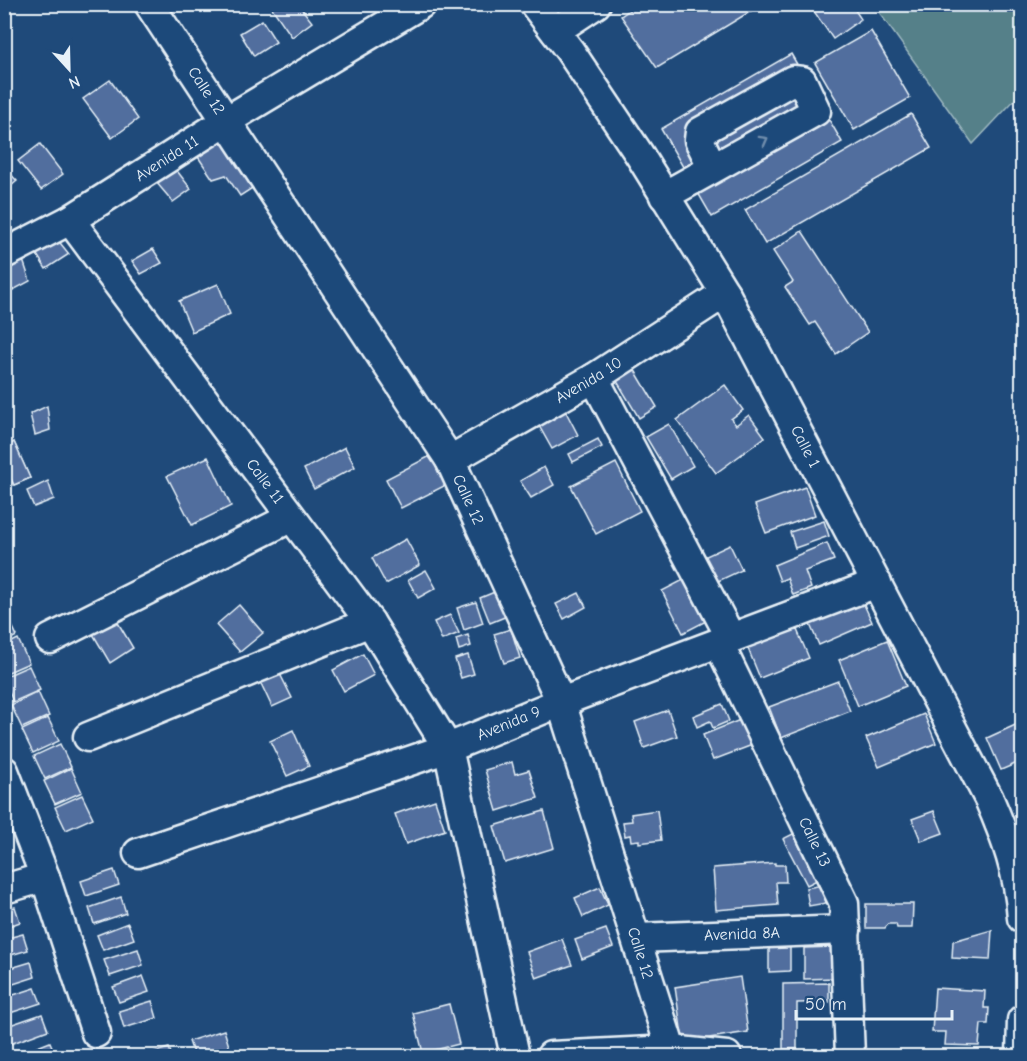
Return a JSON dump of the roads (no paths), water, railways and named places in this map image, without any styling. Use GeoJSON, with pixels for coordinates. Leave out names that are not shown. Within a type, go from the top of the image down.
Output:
{"type":"FeatureCollection","features":[{"type":"Feature","properties":{"kind":"street","name":"Calle 12"},"geometry":{"type":"LineString","coordinates":[[149,4],[450,460],[561,702],[671,1050]]}},
{"type":"Feature","properties":{"kind":"street","name":"Avenida 11"},"geometry":{"type":"LineString","coordinates":[[4,254],[70,220],[226,121],[421,4]]}},
{"type":"Feature","properties":{"kind":"street","name":"Calle 1"},"geometry":{"type":"LineString","coordinates":[[534,4],[639,154],[725,293],[997,818],[1010,848],[1020,888],[1023,918]]}},
{"type":"Feature","properties":{"kind":"street"},"geometry":{"type":"LineString","coordinates":[[555,31],[596,4]]}},
{"type":"Feature","properties":{"kind":"street"},"geometry":{"type":"LineString","coordinates":[[664,196],[713,168]]}},
{"type":"Feature","properties":{"kind":"street","name":"Calle 11"},"geometry":{"type":"LineString","coordinates":[[70,220],[290,518],[370,622],[448,748],[515,1056]]}},
{"type":"Feature","properties":{"kind":"street","name":"Avenida 10"},"geometry":{"type":"LineString","coordinates":[[450,460],[594,378],[725,293]]}},
{"type":"Feature","properties":{"kind":"street","name":"Calle 13"},"geometry":{"type":"LineString","coordinates":[[594,378],[725,641],[844,903],[850,1056]]}},
{"type":"Feature","properties":{"kind":"street"},"geometry":{"type":"LineString","coordinates":[[50,639],[290,518]]}},
{"type":"Feature","properties":{"kind":"street","name":"Avenida 9"},"geometry":{"type":"LineString","coordinates":[[138,853],[448,748],[561,702],[877,583]]}},
{"type":"Feature","properties":{"kind":"street"},"geometry":{"type":"LineString","coordinates":[[88,737],[370,622]]}},
{"type":"Feature","properties":{"kind":"street"},"geometry":{"type":"LineString","coordinates":[[4,771],[45,877],[96,1033]]}},
{"type":"Feature","properties":{"kind":"street"},"geometry":{"type":"LineString","coordinates":[[4,888],[45,877]]}},
{"type":"Feature","properties":{"kind":"street","name":"Avenida 8A"},"geometry":{"type":"LineString","coordinates":[[637,938],[846,930]]}},
{"type":"Feature","properties":{"kind":"street"},"geometry":{"type":"LineString","coordinates":[[1021,1056],[1023,1020]]}},
{"type":"Feature","properties":{"kind":"street"},"geometry":{"type":"LineString","coordinates":[[551,1056],[671,1050],[727,1056]]}}]}
